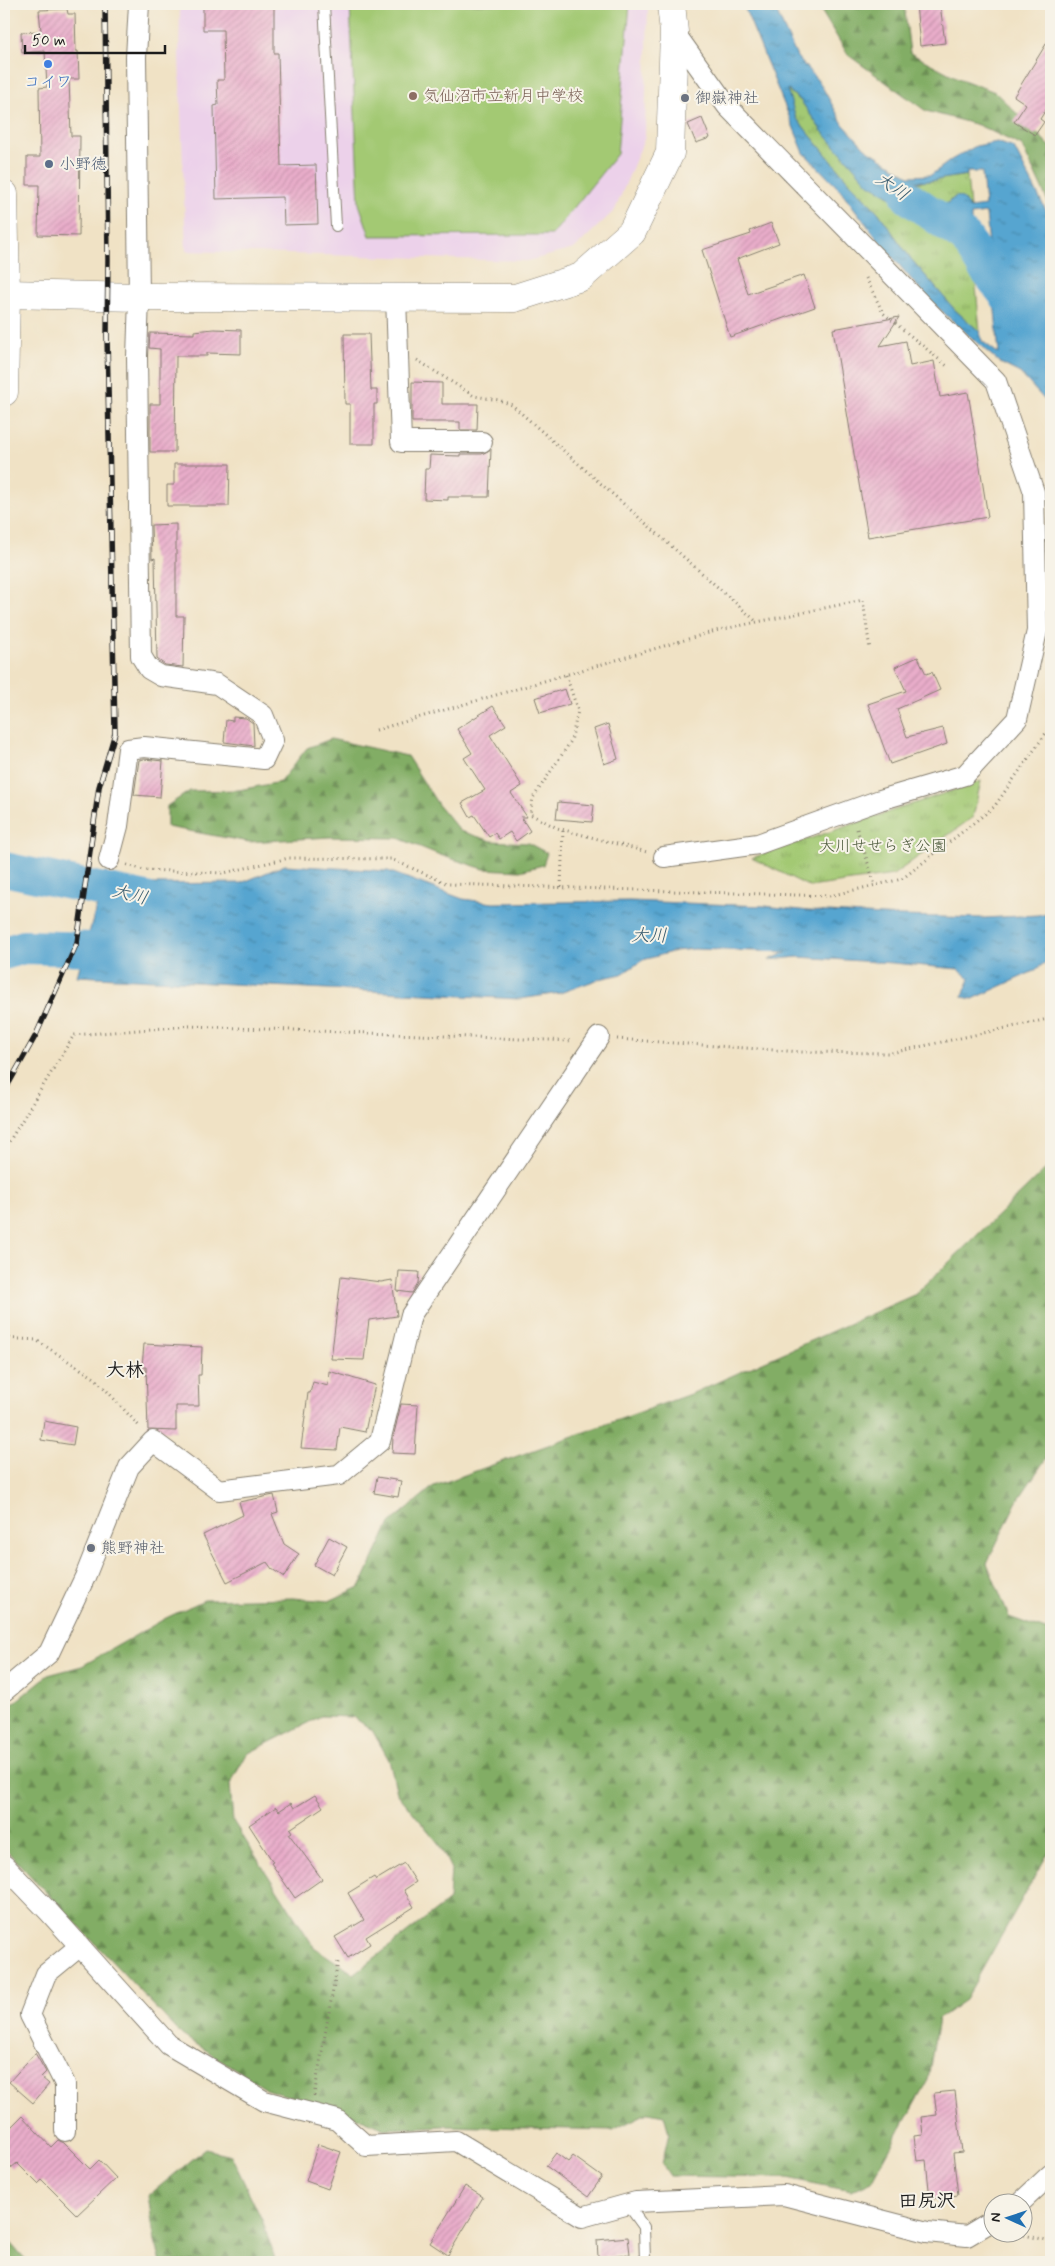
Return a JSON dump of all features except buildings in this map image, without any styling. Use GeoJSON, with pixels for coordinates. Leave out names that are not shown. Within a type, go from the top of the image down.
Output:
{"type":"FeatureCollection","features":[{"type":"Feature","properties":{"kind":"main road"},"geometry":{"type":"LineString","coordinates":[[6,294],[139,297],[515,298],[581,277],[632,232],[670,153],[674,32],[671,4]]}},
{"type":"Feature","properties":{"kind":"main road"},"geometry":{"type":"LineString","coordinates":[[4,194],[6,294],[4,392]]}},
{"type":"Feature","properties":{"kind":"street"},"geometry":{"type":"LineString","coordinates":[[109,860],[118,826],[128,749],[144,747],[264,759],[273,740],[263,715],[217,684],[161,676],[149,670],[141,656],[137,357],[139,297],[136,57],[139,4]]}},
{"type":"Feature","properties":{"kind":"street"},"geometry":{"type":"LineString","coordinates":[[664,857],[758,844],[851,811],[965,775],[1017,719],[1037,631],[1034,492],[996,382],[727,106],[674,32]]}},
{"type":"Feature","properties":{"kind":"street"},"geometry":{"type":"LineString","coordinates":[[396,297],[401,442],[482,442]]}},
{"type":"Feature","properties":{"kind":"street"},"geometry":{"type":"LineString","coordinates":[[4,1691],[49,1653],[85,1577],[129,1467],[153,1441],[219,1490],[339,1475],[380,1441],[411,1315],[598,1040]]}},
{"type":"Feature","properties":{"kind":"street"},"geometry":{"type":"LineString","coordinates":[[4,1865],[169,2045],[264,2101],[337,2120],[366,2146],[456,2141],[582,2217],[636,2202],[784,2195],[927,2232],[967,2236],[982,2227]]}},
{"type":"Feature","properties":{"kind":"street"},"geometry":{"type":"LineString","coordinates":[[65,2131],[65,2084],[30,2015],[46,1974],[80,1946]]}},
{"type":"Feature","properties":{"kind":"street"},"geometry":{"type":"LineString","coordinates":[[1030,2194],[1051,2174]]}},
{"type":"Feature","properties":{"kind":"lane"},"geometry":{"type":"LineString","coordinates":[[324,4],[336,226]]}},
{"type":"Feature","properties":{"kind":"lane"},"geometry":{"type":"LineString","coordinates":[[628,2205],[644,2227],[645,2262]]}},
{"type":"Feature","properties":{"kind":"path"},"geometry":{"type":"LineString","coordinates":[[398,348],[474,396],[499,400],[512,405],[758,622]]}},
{"type":"Feature","properties":{"kind":"path"},"geometry":{"type":"LineString","coordinates":[[376,730],[719,630],[863,600],[870,650]]}},
{"type":"Feature","properties":{"kind":"path"},"geometry":{"type":"LineString","coordinates":[[566,675],[578,711],[571,741],[533,798],[530,814],[563,830],[664,857]]}},
{"type":"Feature","properties":{"kind":"path"},"geometry":{"type":"LineString","coordinates":[[109,860],[144,870],[224,873],[289,858],[391,859],[448,884],[828,896],[902,879],[994,807],[1051,726]]}},
{"type":"Feature","properties":{"kind":"path"},"geometry":{"type":"LineString","coordinates":[[851,811],[875,885]]}},
{"type":"Feature","properties":{"kind":"path"},"geometry":{"type":"LineString","coordinates":[[561,887],[563,830]]}},
{"type":"Feature","properties":{"kind":"path"},"geometry":{"type":"LineString","coordinates":[[4,1150],[74,1035],[190,1026],[598,1040],[802,1052],[891,1053],[1048,1019]]}},
{"type":"Feature","properties":{"kind":"path"},"geometry":{"type":"LineString","coordinates":[[4,1338],[36,1340],[96,1379],[153,1441]]}},
{"type":"Feature","properties":{"kind":"path"},"geometry":{"type":"LineString","coordinates":[[310,2113],[338,1962]]}},
{"type":"Feature","properties":{"kind":"path"},"geometry":{"type":"LineString","coordinates":[[1032,2237],[1051,2241]]}},
{"type":"Feature","properties":{"kind":"shaded area","name":"気仙沼市立新月中学校"},"geometry":{"type":"Polygon","coordinates":[[[180,4],[648,4],[645,137],[615,210],[574,249],[527,261],[186,251],[179,56],[180,4]]]}},
{"type":"Feature","properties":{"kind":"green space"},"geometry":{"type":"Polygon","coordinates":[[[350,4],[630,4],[617,154],[552,235],[370,236],[359,204],[350,4]]]}},
{"type":"Feature","properties":{"kind":"green space"},"geometry":{"type":"Polygon","coordinates":[[[817,4],[904,4],[910,53],[958,78],[995,92],[1051,147],[1051,208],[1022,146],[978,125],[926,111],[848,55],[817,4]]]}},
{"type":"Feature","properties":{"kind":"green space"},"geometry":{"type":"Polygon","coordinates":[[[786,89],[801,101],[821,130],[929,219],[971,229],[980,332],[955,310],[911,259],[878,212],[850,183],[796,118],[786,89]]]}},
{"type":"Feature","properties":{"kind":"green space"},"geometry":{"type":"Polygon","coordinates":[[[967,175],[970,208],[962,198],[950,200],[944,207],[894,183],[908,184],[967,175]]]}},
{"type":"Feature","properties":{"kind":"green space"},"geometry":{"type":"Polygon","coordinates":[[[331,739],[407,756],[439,806],[460,831],[492,841],[528,843],[547,853],[543,865],[520,871],[484,869],[440,855],[398,838],[330,837],[249,842],[167,827],[167,806],[190,791],[239,790],[280,782],[307,748],[331,739]]]}},
{"type":"Feature","properties":{"kind":"green space","name":"大川せせらぎ公園"},"geometry":{"type":"Polygon","coordinates":[[[981,781],[973,817],[893,875],[810,887],[752,858],[981,781]]]}},
{"type":"Feature","properties":{"kind":"green space"},"geometry":{"type":"Polygon","coordinates":[[[1051,1164],[1051,1451],[1016,1503],[987,1563],[1009,1617],[1051,1632],[1051,1848],[965,2000],[938,2019],[928,2079],[872,2181],[851,2191],[787,2178],[670,2176],[662,2164],[669,2133],[664,2115],[649,2112],[613,2130],[443,2126],[385,2129],[352,2115],[268,2090],[182,2035],[4,1848],[4,1711],[48,1675],[82,1666],[166,1618],[204,1600],[293,1598],[329,1601],[360,1587],[390,1523],[434,1486],[693,1393],[916,1294],[1051,1164]],[[321,1716],[247,1754],[230,1784],[233,1821],[314,1947],[354,1974],[449,1900],[451,1869],[439,1844],[397,1793],[389,1760],[372,1730],[353,1717],[321,1716]]]}},
{"type":"Feature","properties":{"kind":"green space"},"geometry":{"type":"Polygon","coordinates":[[[205,2149],[231,2155],[263,2222],[276,2262],[161,2262],[155,2242],[148,2196],[205,2149]]]}},
{"type":"Feature","properties":{"kind":"green space"},"geometry":{"type":"Polygon","coordinates":[[[4,2236],[27,2262],[4,2262],[4,2236]]]}},
{"type":"Feature","properties":{"kind":"water"},"geometry":{"type":"Polygon","coordinates":[[[743,4],[773,4],[797,57],[820,83],[843,124],[865,148],[909,176],[931,175],[951,160],[976,146],[997,142],[1014,148],[1051,220],[1051,407],[1020,373],[1000,363],[927,298],[879,241],[841,191],[804,153],[743,4]],[[787,89],[796,118],[850,183],[878,212],[911,259],[955,310],[980,332],[982,341],[999,354],[986,213],[971,215],[971,229],[929,219],[869,184],[821,130],[801,101],[787,89]],[[967,172],[967,175],[930,181],[895,183],[944,206],[956,196],[962,198],[970,208],[985,206],[982,172],[967,172]]]}},
{"type":"Feature","properties":{"kind":"water"},"geometry":{"type":"Polygon","coordinates":[[[285,865],[388,871],[463,899],[493,903],[629,901],[765,906],[809,911],[902,916],[984,918],[1038,915],[1051,912],[1051,958],[1034,971],[973,999],[962,997],[970,979],[958,969],[798,957],[769,960],[787,952],[694,949],[675,951],[643,960],[622,974],[599,979],[560,993],[520,999],[77,976],[106,872],[114,880],[144,884],[241,883],[285,865]]]}},
{"type":"Feature","properties":{"kind":"waterway","name":"大川"},"geometry":{"type":"LineString","coordinates":[[908,197],[966,238],[984,267],[1034,332],[1051,347]]}},
{"type":"Feature","properties":{"kind":"waterway","name":"大川"},"geometry":{"type":"LineString","coordinates":[[4,869],[146,899]]}},
{"type":"Feature","properties":{"kind":"waterway","name":"大川"},"geometry":{"type":"LineString","coordinates":[[4,953],[24,947],[130,950]]}},
{"type":"Feature","properties":{"kind":"railway"},"geometry":{"type":"LineString","coordinates":[[4,1092],[36,1035],[77,943],[99,787],[115,733],[107,335],[105,4]]}},
{"type":"Feature","properties":{"kind":"place","name":"コイワ"},"geometry":{"type":"Point","coordinates":[48,64]}},
{"type":"Feature","properties":{"kind":"place","name":"気仙沼市立新月中学校"},"geometry":{"type":"Point","coordinates":[413,96]}},
{"type":"Feature","properties":{"kind":"place","name":"御嶽神社"},"geometry":{"type":"Point","coordinates":[685,98]}},
{"type":"Feature","properties":{"kind":"place","name":"小野徳"},"geometry":{"type":"Point","coordinates":[49,164]}},
{"type":"Feature","properties":{"kind":"place","name":"熊野神社"},"geometry":{"type":"Point","coordinates":[91,1548]}},
{"type":"Feature","properties":{"kind":"district","name":"大林"},"geometry":{"type":"Point","coordinates":[125,1370]}},
{"type":"Feature","properties":{"kind":"district","name":"田尻沢"},"geometry":{"type":"Point","coordinates":[927,2201]}}]}
